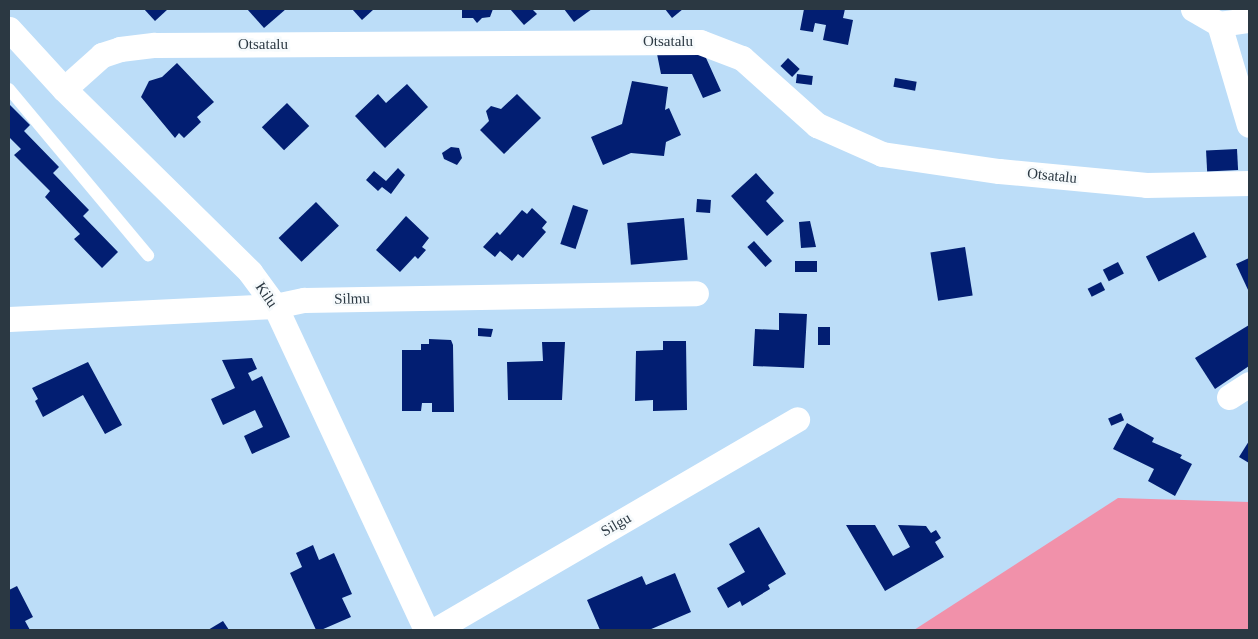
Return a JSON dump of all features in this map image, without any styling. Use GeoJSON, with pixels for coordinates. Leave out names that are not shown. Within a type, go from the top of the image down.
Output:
{"type":"FeatureCollection","features":[{"type":"Feature","properties":{"kind":"street"},"geometry":{"type":"LineString","coordinates":[[1193,9],[1219,24],[1249,20]]}},
{"type":"Feature","properties":{"kind":"street"},"geometry":{"type":"LineString","coordinates":[[1219,24],[1249,125]]}},
{"type":"Feature","properties":{"kind":"street","name":"Kilu"},"geometry":{"type":"LineString","coordinates":[[9,29],[64,89],[250,272],[275,306],[426,630]]}},
{"type":"Feature","properties":{"kind":"street","name":"Otsatalu"},"geometry":{"type":"LineString","coordinates":[[64,89],[102,56],[120,49],[156,45],[700,42],[742,58],[817,125],[882,154],[999,171],[1146,185],[1249,183]]}},
{"type":"Feature","properties":{"kind":"street","name":"Silmu"},"geometry":{"type":"LineString","coordinates":[[9,320],[275,306],[304,300],[696,293]]}},
{"type":"Feature","properties":{"kind":"street"},"geometry":{"type":"LineString","coordinates":[[1229,397],[1249,384]]}},
{"type":"Feature","properties":{"kind":"street","name":"Silgu"},"geometry":{"type":"LineString","coordinates":[[435,630],[797,419]]}},
{"type":"Feature","properties":{"kind":"lane"},"geometry":{"type":"LineString","coordinates":[[9,89],[148,256]]}},
{"type":"Feature","properties":{"kind":"shaded area"},"geometry":{"type":"Polygon","coordinates":[[[1118,498],[1249,502],[1249,630],[914,630],[1118,498]]]}},
{"type":"Feature","properties":{"kind":"building"},"geometry":{"type":"Polygon","coordinates":[[[144,9],[168,9],[155,21],[144,9]]]}},
{"type":"Feature","properties":{"kind":"building"},"geometry":{"type":"Polygon","coordinates":[[[247,9],[286,9],[264,28],[247,9]]]}},
{"type":"Feature","properties":{"kind":"building"},"geometry":{"type":"Polygon","coordinates":[[[352,9],[374,9],[362,20],[352,9]]]}},
{"type":"Feature","properties":{"kind":"building"},"geometry":{"type":"Polygon","coordinates":[[[462,9],[493,9],[490,17],[482,18],[477,23],[473,18],[462,18],[462,9]]]}},
{"type":"Feature","properties":{"kind":"building"},"geometry":{"type":"Polygon","coordinates":[[[510,9],[532,9],[537,14],[524,25],[510,9]]]}},
{"type":"Feature","properties":{"kind":"building"},"geometry":{"type":"Polygon","coordinates":[[[564,9],[592,9],[574,22],[564,9]]]}},
{"type":"Feature","properties":{"kind":"building"},"geometry":{"type":"Polygon","coordinates":[[[665,9],[683,9],[672,18],[665,9]]]}},
{"type":"Feature","properties":{"kind":"building"},"geometry":{"type":"Polygon","coordinates":[[[804,9],[845,9],[843,18],[853,20],[848,45],[823,40],[826,25],[815,23],[813,32],[800,30],[804,9]]]}},
{"type":"Feature","properties":{"kind":"building"},"geometry":{"type":"Polygon","coordinates":[[[656,49],[702,49],[721,91],[703,98],[692,74],[661,74],[656,49]]]}},
{"type":"Feature","properties":{"kind":"building"},"geometry":{"type":"Polygon","coordinates":[[[788,58],[800,69],[792,77],[780,66],[788,58]]]}},
{"type":"Feature","properties":{"kind":"building"},"geometry":{"type":"Polygon","coordinates":[[[177,63],[214,102],[197,117],[201,122],[184,138],[179,133],[175,138],[141,97],[149,81],[162,77],[177,63]]]}},
{"type":"Feature","properties":{"kind":"building"},"geometry":{"type":"Polygon","coordinates":[[[797,74],[813,76],[812,85],[796,83],[797,74]]]}},
{"type":"Feature","properties":{"kind":"building"},"geometry":{"type":"Polygon","coordinates":[[[895,78],[917,82],[915,91],[893,87],[895,78]]]}},
{"type":"Feature","properties":{"kind":"building"},"geometry":{"type":"Polygon","coordinates":[[[632,81],[668,87],[665,110],[669,108],[681,135],[666,142],[664,156],[631,153],[603,165],[591,137],[622,124],[632,81]]]}},
{"type":"Feature","properties":{"kind":"building"},"geometry":{"type":"Polygon","coordinates":[[[407,84],[428,107],[385,148],[355,116],[378,94],[386,103],[407,84]]]}},
{"type":"Feature","properties":{"kind":"building"},"geometry":{"type":"Polygon","coordinates":[[[517,94],[541,118],[504,154],[480,130],[489,121],[486,111],[491,106],[501,109],[517,94]]]}},
{"type":"Feature","properties":{"kind":"building"},"geometry":{"type":"Polygon","coordinates":[[[287,103],[309,126],[284,150],[262,127],[287,103]]]}},
{"type":"Feature","properties":{"kind":"building"},"geometry":{"type":"Polygon","coordinates":[[[9,104],[30,125],[24,131],[59,167],[53,173],[89,210],[83,216],[118,252],[102,268],[74,239],[80,234],[45,197],[50,191],[14,155],[21,149],[9,137],[9,104]]]}},
{"type":"Feature","properties":{"kind":"building"},"geometry":{"type":"Polygon","coordinates":[[[451,147],[459,148],[462,158],[457,165],[444,159],[442,153],[451,147]]]}},
{"type":"Feature","properties":{"kind":"building"},"geometry":{"type":"Polygon","coordinates":[[[1237,149],[1238,170],[1207,172],[1206,151],[1237,149]]]}},
{"type":"Feature","properties":{"kind":"building"},"geometry":{"type":"Polygon","coordinates":[[[398,168],[405,175],[391,194],[382,187],[378,191],[366,180],[374,171],[386,181],[398,168]]]}},
{"type":"Feature","properties":{"kind":"building"},"geometry":{"type":"Polygon","coordinates":[[[756,173],[774,193],[766,201],[784,221],[767,236],[731,196],[756,173]]]}},
{"type":"Feature","properties":{"kind":"building"},"geometry":{"type":"Polygon","coordinates":[[[697,199],[711,200],[710,213],[696,212],[697,199]]]}},
{"type":"Feature","properties":{"kind":"building"},"geometry":{"type":"Polygon","coordinates":[[[316,202],[339,226],[302,262],[279,238],[316,202]]]}},
{"type":"Feature","properties":{"kind":"building"},"geometry":{"type":"Polygon","coordinates":[[[573,205],[588,210],[576,249],[560,244],[573,205]]]}},
{"type":"Feature","properties":{"kind":"building"},"geometry":{"type":"Polygon","coordinates":[[[532,208],[547,222],[542,228],[546,232],[523,258],[518,254],[512,261],[500,251],[495,257],[483,247],[497,232],[500,235],[522,210],[527,214],[532,208]]]}},
{"type":"Feature","properties":{"kind":"building"},"geometry":{"type":"Polygon","coordinates":[[[406,216],[429,238],[422,247],[426,250],[418,259],[415,256],[400,272],[376,250],[406,216]]]}},
{"type":"Feature","properties":{"kind":"building"},"geometry":{"type":"Polygon","coordinates":[[[684,218],[688,260],[631,265],[627,223],[684,218]]]}},
{"type":"Feature","properties":{"kind":"building"},"geometry":{"type":"Polygon","coordinates":[[[810,221],[816,247],[801,248],[799,222],[810,221]]]}},
{"type":"Feature","properties":{"kind":"building"},"geometry":{"type":"Polygon","coordinates":[[[1194,232],[1207,257],[1159,281],[1146,257],[1194,232]]]}},
{"type":"Feature","properties":{"kind":"building"},"geometry":{"type":"Polygon","coordinates":[[[754,241],[772,261],[765,267],[747,247],[754,241]]]}},
{"type":"Feature","properties":{"kind":"building"},"geometry":{"type":"Polygon","coordinates":[[[965,247],[973,295],[938,301],[930,252],[965,247]]]}},
{"type":"Feature","properties":{"kind":"building"},"geometry":{"type":"Polygon","coordinates":[[[1249,258],[1249,292],[1236,264],[1249,258]]]}},
{"type":"Feature","properties":{"kind":"building"},"geometry":{"type":"Polygon","coordinates":[[[795,261],[817,261],[817,272],[795,272],[795,261]]]}},
{"type":"Feature","properties":{"kind":"building"},"geometry":{"type":"Polygon","coordinates":[[[1118,262],[1124,274],[1109,281],[1103,270],[1118,262]]]}},
{"type":"Feature","properties":{"kind":"building"},"geometry":{"type":"Polygon","coordinates":[[[1101,282],[1105,290],[1092,297],[1088,289],[1101,282]]]}},
{"type":"Feature","properties":{"kind":"building"},"geometry":{"type":"Polygon","coordinates":[[[779,313],[807,314],[804,368],[753,366],[755,329],[779,330],[779,313]]]}},
{"type":"Feature","properties":{"kind":"building"},"geometry":{"type":"Polygon","coordinates":[[[1249,325],[1249,366],[1215,389],[1195,358],[1249,325]]]}},
{"type":"Feature","properties":{"kind":"building"},"geometry":{"type":"Polygon","coordinates":[[[818,327],[830,327],[830,345],[818,345],[818,327]]]}},
{"type":"Feature","properties":{"kind":"building"},"geometry":{"type":"Polygon","coordinates":[[[478,328],[493,329],[491,337],[478,336],[478,328]]]}},
{"type":"Feature","properties":{"kind":"building"},"geometry":{"type":"Polygon","coordinates":[[[429,339],[451,340],[453,345],[454,412],[432,412],[432,403],[422,403],[421,411],[402,411],[402,350],[421,350],[421,344],[429,344],[429,339]]]}},
{"type":"Feature","properties":{"kind":"building"},"geometry":{"type":"Polygon","coordinates":[[[663,341],[686,341],[687,410],[653,411],[653,400],[635,401],[636,351],[663,350],[663,341]]]}},
{"type":"Feature","properties":{"kind":"building"},"geometry":{"type":"Polygon","coordinates":[[[542,342],[565,342],[562,400],[508,400],[507,362],[543,361],[542,342]]]}},
{"type":"Feature","properties":{"kind":"building"},"geometry":{"type":"Polygon","coordinates":[[[252,358],[257,369],[248,373],[252,381],[262,376],[290,437],[252,454],[244,436],[263,427],[255,410],[223,425],[211,399],[235,388],[222,360],[252,358]]]}},
{"type":"Feature","properties":{"kind":"building"},"geometry":{"type":"Polygon","coordinates":[[[88,362],[122,425],[105,434],[83,395],[43,417],[35,401],[38,399],[32,388],[88,362]]]}},
{"type":"Feature","properties":{"kind":"building"},"geometry":{"type":"Polygon","coordinates":[[[1121,413],[1124,420],[1111,426],[1108,418],[1121,413]]]}},
{"type":"Feature","properties":{"kind":"building"},"geometry":{"type":"Polygon","coordinates":[[[1127,423],[1154,438],[1152,442],[1182,455],[1180,458],[1192,464],[1175,496],[1148,481],[1154,469],[1113,449],[1127,423]]]}},
{"type":"Feature","properties":{"kind":"building"},"geometry":{"type":"Polygon","coordinates":[[[1249,441],[1249,463],[1239,457],[1249,441]]]}},
{"type":"Feature","properties":{"kind":"building"},"geometry":{"type":"Polygon","coordinates":[[[846,525],[875,525],[893,556],[910,547],[898,525],[926,526],[931,533],[936,530],[941,538],[935,542],[944,557],[885,591],[846,525]]]}},
{"type":"Feature","properties":{"kind":"building"},"geometry":{"type":"Polygon","coordinates":[[[759,527],[786,574],[768,585],[770,589],[742,606],[740,601],[728,608],[717,588],[745,572],[729,544],[759,527]]]}},
{"type":"Feature","properties":{"kind":"building"},"geometry":{"type":"Polygon","coordinates":[[[313,545],[319,560],[334,553],[352,594],[342,598],[351,617],[321,630],[316,630],[290,573],[302,567],[296,553],[313,545]]]}},
{"type":"Feature","properties":{"kind":"building"},"geometry":{"type":"Polygon","coordinates":[[[675,573],[691,612],[649,630],[600,630],[587,600],[642,576],[646,585],[675,573]]]}},
{"type":"Feature","properties":{"kind":"building"},"geometry":{"type":"Polygon","coordinates":[[[17,586],[33,617],[25,621],[30,630],[9,630],[9,590],[17,586]]]}},
{"type":"Feature","properties":{"kind":"building"},"geometry":{"type":"Polygon","coordinates":[[[223,621],[229,630],[208,630],[223,621]]]}}]}
